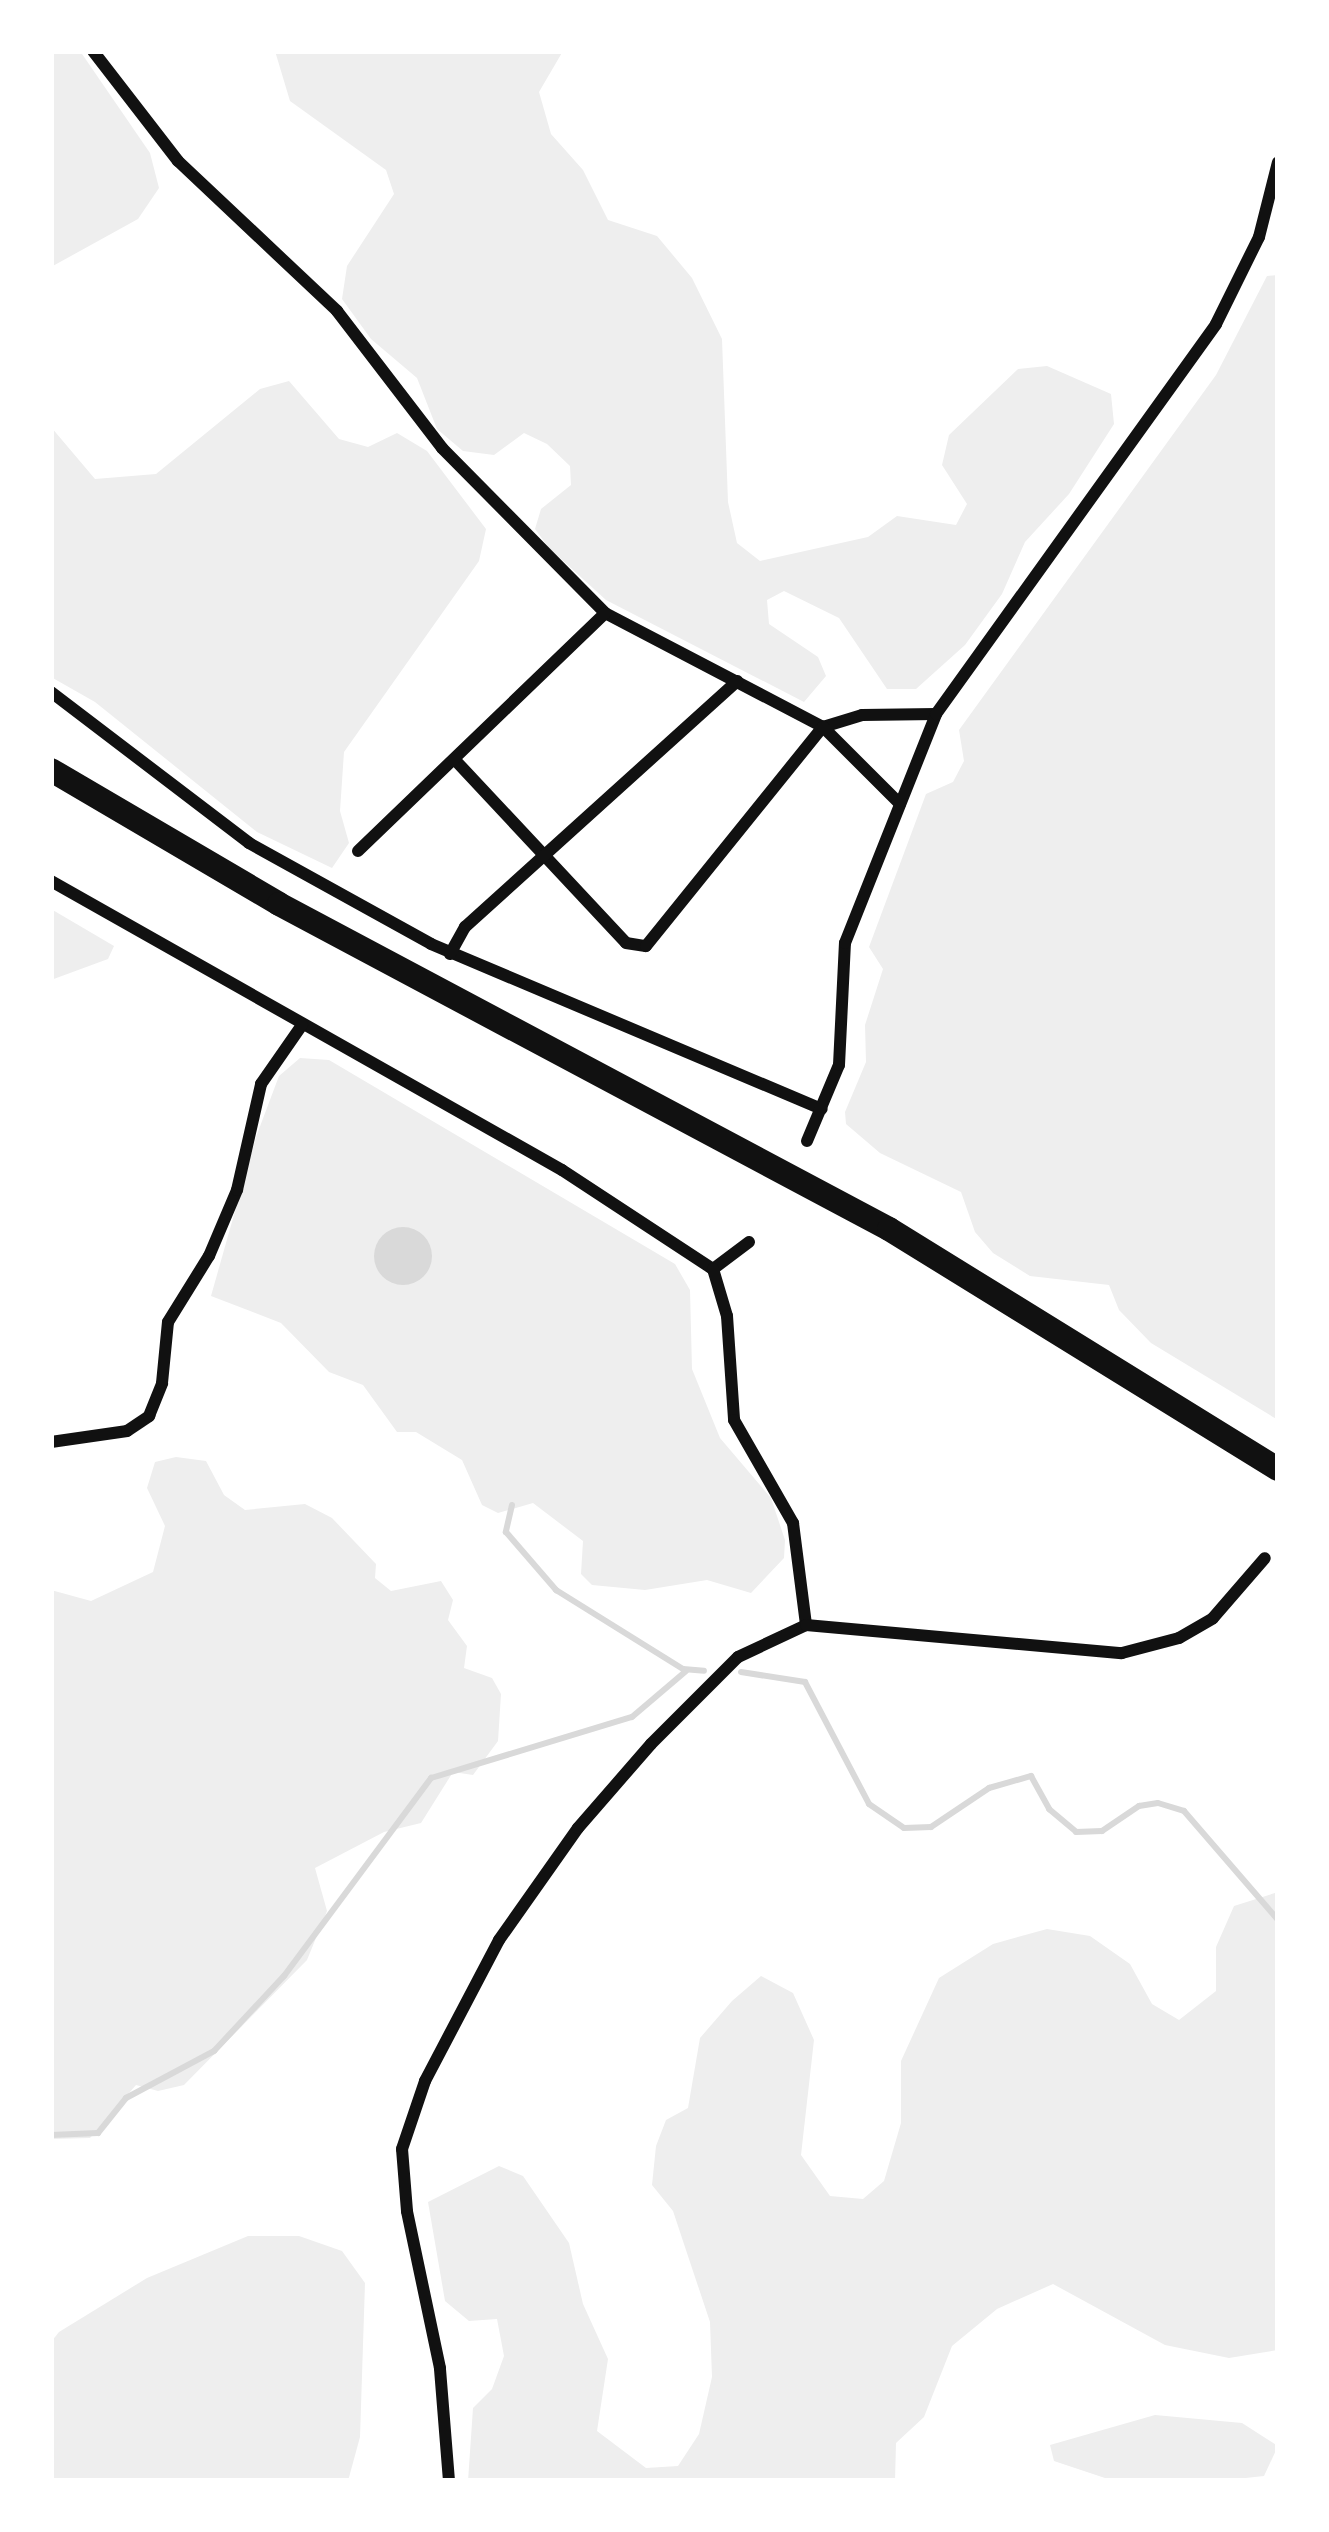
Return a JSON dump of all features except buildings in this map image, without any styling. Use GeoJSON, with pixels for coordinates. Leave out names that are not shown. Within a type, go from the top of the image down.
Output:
{"type":"FeatureCollection","features":[{"type":"Feature","properties":{"kind":"highway"},"geometry":{"type":"LineString","coordinates":[[51,770],[279,904],[890,1229],[1278,1469]]}},
{"type":"Feature","properties":{"kind":"street"},"geometry":{"type":"LineString","coordinates":[[93,51],[178,161],[337,311],[442,448],[605,614],[823,727],[900,804]]}},
{"type":"Feature","properties":{"kind":"street"},"geometry":{"type":"LineString","coordinates":[[807,1141],[843,1044],[845,944],[936,714],[1216,324],[1259,237],[1278,162]]}},
{"type":"Feature","properties":{"kind":"street"},"geometry":{"type":"LineString","coordinates":[[358,851],[605,614]]}},
{"type":"Feature","properties":{"kind":"street"},"geometry":{"type":"LineString","coordinates":[[450,954],[465,927],[737,681]]}},
{"type":"Feature","properties":{"kind":"street"},"geometry":{"type":"LineString","coordinates":[[51,692],[249,843],[450,954],[822,1109]]}},
{"type":"Feature","properties":{"kind":"street"},"geometry":{"type":"LineString","coordinates":[[455,760],[626,943],[646,946],[823,727],[862,715],[936,714]]}},
{"type":"Feature","properties":{"kind":"street"},"geometry":{"type":"LineString","coordinates":[[51,880],[562,1170],[713,1270],[728,1316],[734,1420],[793,1523],[806,1625]]}},
{"type":"Feature","properties":{"kind":"street"},"geometry":{"type":"LineString","coordinates":[[51,1442],[127,1431],[149,1416],[162,1383],[168,1322],[209,1256],[237,1190],[262,1084],[302,1024]]}},
{"type":"Feature","properties":{"kind":"street"},"geometry":{"type":"LineString","coordinates":[[713,1270],[749,1242]]}},
{"type":"Feature","properties":{"kind":"street"},"geometry":{"type":"LineString","coordinates":[[448,2481],[440,2368],[402,2181],[403,2149],[424,2081],[499,1940],[578,1828],[738,1657],[806,1625],[1122,1653],[1179,1638],[1213,1618],[1265,1558]]}},
{"type":"Feature","properties":{"kind":"shaded area"},"geometry":{"type":"Polygon","coordinates":[[[51,51],[80,51],[150,153],[159,188],[138,219],[51,267],[51,51]]]}},
{"type":"Feature","properties":{"kind":"shaded area"},"geometry":{"type":"Polygon","coordinates":[[[275,51],[563,51],[539,92],[551,134],[583,170],[608,220],[657,236],[692,278],[722,339],[728,502],[737,543],[760,561],[868,537],[897,516],[956,525],[967,504],[942,465],[949,435],[1018,369],[1047,366],[1111,394],[1114,424],[1069,494],[1025,542],[1002,594],[965,645],[916,689],[887,689],[839,618],[784,591],[767,600],[769,624],[818,657],[826,676],[804,702],[606,600],[549,548],[535,529],[541,509],[571,485],[570,466],[547,444],[524,433],[494,455],[463,451],[437,429],[417,378],[371,339],[342,299],[347,266],[394,194],[386,170],[290,101],[275,51]]]}},
{"type":"Feature","properties":{"kind":"shaded area"},"geometry":{"type":"Polygon","coordinates":[[[1278,275],[1278,1420],[1151,1343],[1119,1310],[1109,1285],[1030,1276],[993,1253],[975,1232],[961,1192],[880,1153],[846,1124],[845,1112],[866,1062],[865,1025],[883,969],[869,947],[926,794],[953,782],[964,761],[959,730],[1216,375],[1267,276],[1278,275]]]}},
{"type":"Feature","properties":{"kind":"shaded area"},"geometry":{"type":"Polygon","coordinates":[[[289,381],[339,439],[368,447],[397,433],[427,451],[486,529],[479,561],[344,752],[340,811],[349,843],[332,868],[257,832],[95,702],[51,677],[51,427],[95,479],[156,474],[260,389],[289,381]]]}},
{"type":"Feature","properties":{"kind":"shaded area"},"geometry":{"type":"Polygon","coordinates":[[[51,909],[114,946],[108,959],[51,980],[51,909]]]}},
{"type":"Feature","properties":{"kind":"shaded area"},"geometry":{"type":"Polygon","coordinates":[[[300,1058],[329,1060],[675,1264],[690,1290],[692,1369],[720,1438],[771,1498],[785,1540],[784,1558],[751,1593],[707,1580],[645,1590],[592,1585],[581,1574],[583,1541],[533,1503],[498,1513],[482,1505],[462,1460],[416,1432],[397,1432],[363,1385],[329,1372],[281,1323],[211,1296],[256,1137],[279,1076],[300,1058]]]}},
{"type":"Feature","properties":{"kind":"shaded area"},"geometry":{"type":"Polygon","coordinates":[[[403,1227],[423,1236],[432,1256],[423,1276],[403,1285],[383,1276],[374,1256],[383,1236],[403,1227]]]}},
{"type":"Feature","properties":{"kind":"shaded area"},"geometry":{"type":"Polygon","coordinates":[[[176,1457],[206,1461],[224,1495],[245,1510],[305,1504],[332,1518],[376,1564],[375,1578],[391,1591],[441,1581],[453,1600],[448,1620],[467,1646],[464,1668],[492,1678],[501,1694],[498,1741],[473,1775],[453,1772],[421,1823],[384,1832],[315,1868],[327,1911],[307,1960],[184,2085],[158,2091],[136,2085],[90,2138],[51,2139],[51,1590],[91,1601],[153,1572],[165,1526],[147,1488],[155,1462],[176,1457]]]}},
{"type":"Feature","properties":{"kind":"shaded area"},"geometry":{"type":"Polygon","coordinates":[[[1278,1892],[1278,2350],[1229,2358],[1165,2345],[1053,2284],[997,2309],[952,2346],[924,2417],[896,2443],[895,2481],[468,2481],[473,2408],[492,2389],[504,2356],[497,2319],[469,2321],[445,2301],[428,2202],[499,2166],[523,2176],[569,2243],[583,2304],[608,2359],[597,2431],[646,2468],[678,2466],[699,2434],[712,2377],[710,2322],[673,2211],[652,2185],[656,2146],[666,2120],[688,2108],[700,2038],[732,2001],[761,1976],[793,1993],[814,2040],[801,2155],[830,2196],[863,2199],[884,2181],[901,2123],[901,2061],[939,1978],[993,1944],[1047,1929],[1090,1936],[1130,1964],[1152,2004],[1179,2020],[1216,1991],[1216,1947],[1234,1906],[1278,1892]]]}},
{"type":"Feature","properties":{"kind":"shaded area"},"geometry":{"type":"Polygon","coordinates":[[[248,2236],[299,2236],[342,2251],[365,2283],[360,2437],[348,2481],[51,2481],[51,2342],[59,2332],[147,2278],[248,2236]]]}},
{"type":"Feature","properties":{"kind":"shaded area"},"geometry":{"type":"Polygon","coordinates":[[[1155,2415],[1242,2423],[1278,2446],[1264,2476],[1218,2481],[1114,2481],[1054,2461],[1050,2445],[1155,2415]]]}},
{"type":"Feature","properties":{"kind":"waterway"},"geometry":{"type":"LineString","coordinates":[[512,1505],[506,1532],[556,1590],[683,1669],[704,1671]]}},
{"type":"Feature","properties":{"kind":"waterway"},"geometry":{"type":"LineString","coordinates":[[51,2135],[98,2133],[126,2098],[214,2051],[284,1976],[431,1778],[632,1717],[686,1671]]}},
{"type":"Feature","properties":{"kind":"waterway"},"geometry":{"type":"LineString","coordinates":[[741,1672],[805,1682],[869,1804],[904,1828],[931,1827],[989,1788],[1031,1776],[1049,1809],[1076,1832],[1102,1831],[1139,1806],[1158,1803],[1184,1811],[1278,1920]]}}]}
